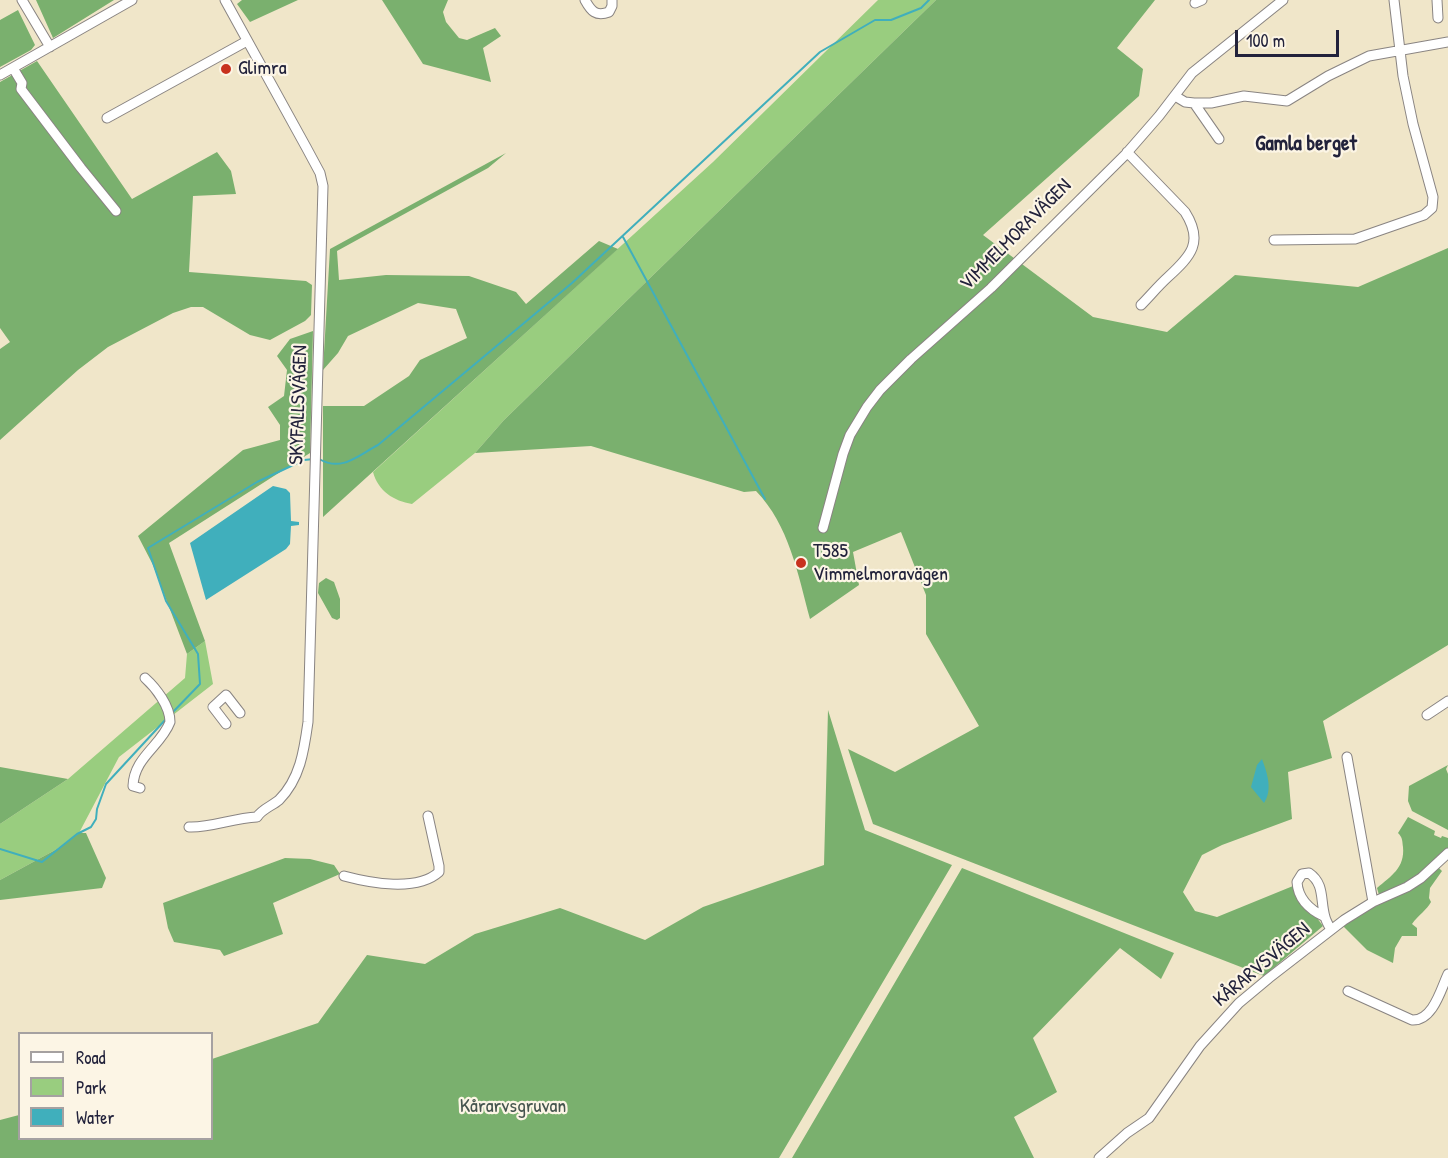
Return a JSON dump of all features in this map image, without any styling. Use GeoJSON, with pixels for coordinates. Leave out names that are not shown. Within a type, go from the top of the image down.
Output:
{"type":"FeatureCollection","features":[{"type":"Feature","properties":{"kind":"street"},"geometry":{"type":"LineString","coordinates":[[22,0],[50,47]]}},
{"type":"Feature","properties":{"kind":"street"},"geometry":{"type":"LineString","coordinates":[[0,75],[132,0]]}},
{"type":"Feature","properties":{"kind":"street","name":"SKYFALLSVÄGEN"},"geometry":{"type":"LineString","coordinates":[[189,827],[257,817],[279,800],[301,765],[308,722],[323,181],[225,0]]}},
{"type":"Feature","properties":{"kind":"street"},"geometry":{"type":"LineString","coordinates":[[585,0],[593,12],[600,14],[609,12],[612,0]]}},
{"type":"Feature","properties":{"kind":"street","name":"VIMMELMORAVÄGEN"},"geometry":{"type":"LineString","coordinates":[[823,528],[850,435],[880,390],[911,359],[991,288],[1127,152],[1192,73],[1283,0]]}},
{"type":"Feature","properties":{"kind":"street"},"geometry":{"type":"LineString","coordinates":[[1274,240],[1355,239],[1402,224],[1424,215],[1432,208],[1433,197],[1413,124],[1394,0]]}},
{"type":"Feature","properties":{"kind":"street"},"geometry":{"type":"LineString","coordinates":[[1437,0],[1438,18]]}},
{"type":"Feature","properties":{"kind":"street"},"geometry":{"type":"LineString","coordinates":[[107,118],[247,41]]}},
{"type":"Feature","properties":{"kind":"street"},"geometry":{"type":"LineString","coordinates":[[1175,96],[1185,102],[1194,103],[1211,103],[1244,96],[1287,101],[1328,76],[1369,56],[1448,42]]}},
{"type":"Feature","properties":{"kind":"street"},"geometry":{"type":"LineString","coordinates":[[13,68],[22,83],[21,89],[116,211]]}},
{"type":"Feature","properties":{"kind":"street"},"geometry":{"type":"LineString","coordinates":[[1194,103],[1219,139]]}},
{"type":"Feature","properties":{"kind":"street"},"geometry":{"type":"LineString","coordinates":[[1127,152],[1185,212],[1191,223],[1194,237],[1192,251],[1188,258],[1141,305]]}},
{"type":"Feature","properties":{"kind":"street"},"geometry":{"type":"LineString","coordinates":[[140,788],[133,786],[136,770],[146,752],[165,732],[170,722],[166,707],[145,678]]}},
{"type":"Feature","properties":{"kind":"street"},"geometry":{"type":"LineString","coordinates":[[226,724],[213,707],[226,695],[240,713]]}},
{"type":"Feature","properties":{"kind":"street"},"geometry":{"type":"LineString","coordinates":[[1427,715],[1448,701]]}},
{"type":"Feature","properties":{"kind":"street"},"geometry":{"type":"LineString","coordinates":[[1347,758],[1373,902]]}},
{"type":"Feature","properties":{"kind":"street"},"geometry":{"type":"LineString","coordinates":[[344,876],[375,884],[423,881],[432,878],[439,872],[439,866],[428,816]]}},
{"type":"Feature","properties":{"kind":"street","name":"KÅRARVSVÄGEN"},"geometry":{"type":"LineString","coordinates":[[1099,1158],[1127,1133],[1149,1118],[1200,1046],[1239,1003],[1331,930],[1373,902],[1421,878],[1448,853]]}},
{"type":"Feature","properties":{"kind":"street"},"geometry":{"type":"LineString","coordinates":[[1437,865],[1448,869]]}},
{"type":"Feature","properties":{"kind":"street"},"geometry":{"type":"LineString","coordinates":[[1325,917],[1331,930]]}},
{"type":"Feature","properties":{"kind":"street"},"geometry":{"type":"LineString","coordinates":[[1348,991],[1418,1020],[1429,1013],[1448,974]]}},
{"type":"Feature","properties":{"kind":"green space"},"geometry":{"type":"Polygon","coordinates":[[[36,0],[114,0],[53,38],[36,0]]]}},
{"type":"Feature","properties":{"kind":"green space"},"geometry":{"type":"Polygon","coordinates":[[[242,0],[298,0],[250,22],[237,4],[242,0]]]}},
{"type":"Feature","properties":{"kind":"green space"},"geometry":{"type":"Polygon","coordinates":[[[382,0],[448,0],[443,12],[446,22],[459,38],[467,40],[495,28],[501,36],[483,48],[491,82],[423,64],[382,0]]]}},
{"type":"Feature","properties":{"kind":"green space"},"geometry":{"type":"Polygon","coordinates":[[[878,0],[936,0],[504,420],[475,453],[412,504],[393,498],[383,490],[373,472],[713,162],[878,0]]]}},
{"type":"Feature","properties":{"kind":"green space"},"geometry":{"type":"Polygon","coordinates":[[[936,0],[1155,0],[1117,48],[1143,69],[1139,96],[983,235],[1093,317],[1167,332],[1235,275],[1358,287],[1448,248],[1448,645],[1323,721],[1332,758],[1288,772],[1292,819],[1222,845],[1202,855],[1183,892],[1195,911],[1217,917],[1293,886],[1323,926],[1264,976],[873,824],[848,749],[895,772],[979,726],[926,634],[926,595],[901,532],[853,552],[859,585],[810,619],[791,551],[777,519],[756,491],[744,492],[591,446],[475,453],[504,420],[936,0]]]}},
{"type":"Feature","properties":{"kind":"green space"},"geometry":{"type":"Polygon","coordinates":[[[18,10],[35,45],[31,50],[0,67],[0,20],[18,10]]]}},
{"type":"Feature","properties":{"kind":"green space"},"geometry":{"type":"Polygon","coordinates":[[[37,61],[132,199],[217,152],[231,171],[236,194],[193,196],[189,272],[306,281],[312,285],[311,315],[305,321],[270,340],[250,335],[203,307],[191,307],[173,313],[108,347],[78,370],[0,440],[0,349],[10,342],[0,328],[0,82],[37,61]]]}},
{"type":"Feature","properties":{"kind":"green space"},"geometry":{"type":"Polygon","coordinates":[[[506,153],[488,168],[337,251],[339,280],[386,275],[469,276],[516,292],[526,304],[599,241],[618,249],[323,517],[323,406],[364,406],[409,376],[420,360],[467,338],[456,309],[418,303],[348,336],[338,353],[323,370],[330,249],[506,153]]]}},
{"type":"Feature","properties":{"kind":"green space"},"geometry":{"type":"Polygon","coordinates":[[[313,331],[310,453],[169,543],[205,641],[187,654],[153,565],[138,536],[243,450],[280,440],[280,425],[268,407],[284,396],[287,370],[277,356],[290,339],[313,331]]]}},
{"type":"Feature","properties":{"kind":"green space"},"geometry":{"type":"Polygon","coordinates":[[[326,578],[334,582],[340,599],[340,618],[337,620],[332,618],[318,593],[319,583],[326,578]]]}},
{"type":"Feature","properties":{"kind":"green space"},"geometry":{"type":"Polygon","coordinates":[[[205,641],[213,684],[119,757],[79,833],[57,849],[0,880],[0,824],[68,779],[185,678],[187,654],[205,641]]]}},
{"type":"Feature","properties":{"kind":"green space","name":"Kårarvsgruvan"},"geometry":{"type":"Polygon","coordinates":[[[828,710],[865,830],[952,865],[779,1158],[0,1158],[0,1120],[18,1115],[18,1140],[213,1140],[213,1059],[318,1023],[367,955],[425,964],[475,934],[560,908],[645,940],[703,907],[824,865],[828,710]]]}},
{"type":"Feature","properties":{"kind":"green space"},"geometry":{"type":"Polygon","coordinates":[[[1448,765],[1446,769],[1448,774],[1448,830],[1412,811],[1408,801],[1409,786],[1448,765]]]}},
{"type":"Feature","properties":{"kind":"green space"},"geometry":{"type":"Polygon","coordinates":[[[0,767],[68,779],[0,824],[0,767]]]}},
{"type":"Feature","properties":{"kind":"green space"},"geometry":{"type":"Polygon","coordinates":[[[1408,817],[1435,831],[1434,835],[1448,838],[1448,848],[1416,879],[1379,895],[1377,888],[1396,871],[1402,861],[1402,841],[1398,833],[1408,817]]]}},
{"type":"Feature","properties":{"kind":"green space"},"geometry":{"type":"Polygon","coordinates":[[[79,833],[86,833],[106,878],[102,888],[0,900],[0,880],[57,849],[79,833]]]}},
{"type":"Feature","properties":{"kind":"green space"},"geometry":{"type":"Polygon","coordinates":[[[285,858],[310,859],[334,865],[340,874],[273,903],[283,934],[224,956],[220,950],[174,942],[168,928],[163,903],[285,858]]]}},
{"type":"Feature","properties":{"kind":"green space"},"geometry":{"type":"Polygon","coordinates":[[[962,868],[1174,953],[1161,979],[1120,948],[1033,1038],[1057,1092],[1014,1117],[1034,1158],[792,1158],[962,868]]]}},
{"type":"Feature","properties":{"kind":"green space"},"geometry":{"type":"Polygon","coordinates":[[[1439,868],[1442,871],[1430,888],[1431,902],[1412,924],[1417,928],[1417,936],[1402,936],[1395,948],[1393,963],[1367,950],[1343,926],[1356,916],[1415,887],[1439,868]]]}},
{"type":"Feature","properties":{"kind":"water"},"geometry":{"type":"Polygon","coordinates":[[[273,486],[286,489],[290,493],[291,521],[299,522],[299,525],[291,526],[290,544],[286,549],[206,600],[190,543],[273,486]]]}},
{"type":"Feature","properties":{"kind":"water"},"geometry":{"type":"Polygon","coordinates":[[[1262,759],[1269,787],[1264,803],[1251,787],[1257,765],[1262,759]]]}},
{"type":"Feature","properties":{"kind":"waterway"},"geometry":{"type":"LineString","coordinates":[[319,459],[327,463],[342,463],[378,445],[572,283],[820,52],[875,20],[891,20],[921,8],[929,0]]}},
{"type":"Feature","properties":{"kind":"waterway"},"geometry":{"type":"LineString","coordinates":[[623,237],[765,499]]}},
{"type":"Feature","properties":{"kind":"waterway"},"geometry":{"type":"LineString","coordinates":[[171,714],[200,684],[198,654],[166,601],[148,548],[257,482],[304,460],[314,459]]}},
{"type":"Feature","properties":{"kind":"waterway"},"geometry":{"type":"LineString","coordinates":[[0,849],[42,862],[77,834],[91,827],[96,819],[106,784],[167,718]]}},
{"type":"Feature","properties":{"kind":"place","name":"Glimra"},"geometry":{"type":"Point","coordinates":[226,69]}},
{"type":"Feature","properties":{"kind":"place","name":"T585 Vimmelmoravägen"},"geometry":{"type":"Point","coordinates":[801,563]}},
{"type":"Feature","properties":{"kind":"district","name":"Gamla berget"},"geometry":{"type":"Point","coordinates":[1306,144]}}]}
